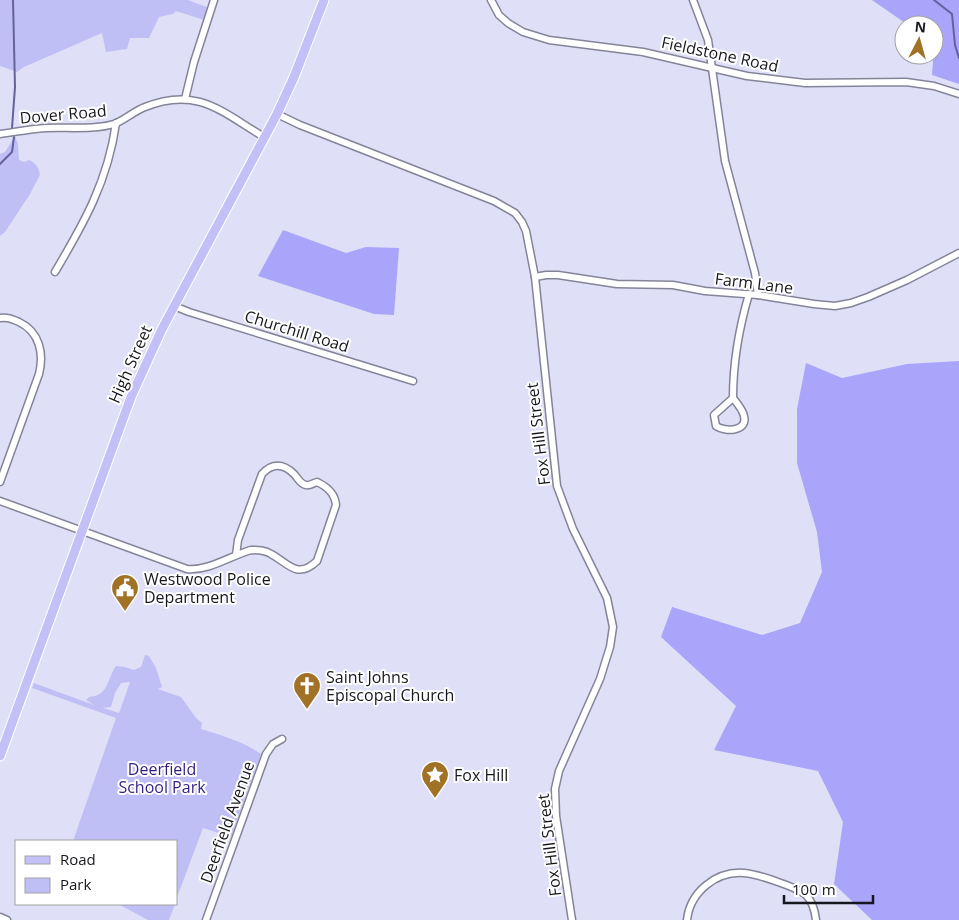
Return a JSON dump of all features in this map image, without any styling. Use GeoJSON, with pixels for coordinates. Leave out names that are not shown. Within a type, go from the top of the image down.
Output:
{"type":"FeatureCollection","features":[{"type":"Feature","properties":{"kind":"main road","name":"High Street"},"geometry":{"type":"LineString","coordinates":[[0,756],[131,397],[162,329],[277,114],[294,77],[324,0]]}},
{"type":"Feature","properties":{"kind":"street"},"geometry":{"type":"LineString","coordinates":[[185,99],[194,62],[214,0]]}},
{"type":"Feature","properties":{"kind":"street","name":"Fieldstone Road"},"geometry":{"type":"LineString","coordinates":[[491,0],[499,16],[508,23],[523,32],[549,40],[644,52],[747,76],[805,84],[906,82],[934,86],[959,94]]}},
{"type":"Feature","properties":{"kind":"street"},"geometry":{"type":"LineString","coordinates":[[693,0],[708,40],[724,161],[755,273],[758,295]]}},
{"type":"Feature","properties":{"kind":"street","name":"Dover Road"},"geometry":{"type":"LineString","coordinates":[[0,134],[43,128],[102,126],[116,123],[144,107],[170,100],[185,99],[210,105],[264,137]]}},
{"type":"Feature","properties":{"kind":"street","name":"Fox Hill Street"},"geometry":{"type":"LineString","coordinates":[[277,114],[300,125],[494,201],[515,213],[526,231],[535,277],[557,486],[574,529],[607,598],[613,627],[610,647],[600,679],[556,781],[555,806],[572,920]]}},
{"type":"Feature","properties":{"kind":"street"},"geometry":{"type":"LineString","coordinates":[[55,272],[94,204],[113,146],[116,123]]}},
{"type":"Feature","properties":{"kind":"street","name":"Farm Lane"},"geometry":{"type":"LineString","coordinates":[[535,277],[546,274],[617,284],[656,284],[705,291],[758,295],[835,306],[851,303],[906,280],[959,254]]}},
{"type":"Feature","properties":{"kind":"street"},"geometry":{"type":"LineString","coordinates":[[733,398],[714,415],[716,426],[721,429],[737,429],[745,419],[744,414],[733,398],[733,377],[740,329],[749,294]]}},
{"type":"Feature","properties":{"kind":"street","name":"Churchill Road"},"geometry":{"type":"LineString","coordinates":[[174,306],[413,381]]}},
{"type":"Feature","properties":{"kind":"street"},"geometry":{"type":"LineString","coordinates":[[0,318],[7,317],[15,320],[35,333],[42,363],[0,482]]}},
{"type":"Feature","properties":{"kind":"street"},"geometry":{"type":"LineString","coordinates":[[0,502],[187,569],[205,568],[236,555],[259,550],[273,554],[286,566],[294,570],[312,566],[317,561],[336,505],[336,498],[324,485],[317,482],[307,486],[303,485],[293,472],[286,468],[275,465],[268,467],[262,474],[238,540],[236,555]]}},
{"type":"Feature","properties":{"kind":"street","name":"Deerfield Avenue"},"geometry":{"type":"LineString","coordinates":[[206,920],[266,754],[273,744],[282,739]]}},
{"type":"Feature","properties":{"kind":"street"},"geometry":{"type":"LineString","coordinates":[[687,920],[690,906],[698,893],[708,883],[718,877],[743,873],[774,880],[806,895],[812,903],[816,920]]}},
{"type":"Feature","properties":{"kind":"street"},"geometry":{"type":"LineString","coordinates":[[0,917],[7,920]]}},
{"type":"Feature","properties":{"kind":"green space"},"geometry":{"type":"Polygon","coordinates":[[[0,0],[188,0],[209,8],[204,20],[176,11],[173,14],[159,17],[149,38],[130,38],[127,49],[106,52],[102,33],[24,67],[17,72],[0,66],[0,0]]]}},
{"type":"Feature","properties":{"kind":"green space"},"geometry":{"type":"Polygon","coordinates":[[[15,136],[18,144],[19,160],[24,162],[29,160],[34,163],[40,175],[30,194],[5,232],[0,236],[0,154],[5,152],[15,136]]]}},
{"type":"Feature","properties":{"kind":"green space","name":"Deerfield School Park"},"geometry":{"type":"Polygon","coordinates":[[[145,655],[149,656],[156,668],[162,687],[158,689],[181,697],[196,718],[202,723],[201,729],[240,742],[261,754],[231,837],[203,828],[178,895],[178,840],[73,840],[116,718],[32,688],[34,683],[94,705],[86,700],[104,690],[116,666],[134,670],[141,667],[145,655]],[[130,682],[121,683],[115,693],[111,707],[103,708],[119,713],[130,682]]]}},
{"type":"Feature","properties":{"kind":"green space"},"geometry":{"type":"Polygon","coordinates":[[[120,905],[175,905],[169,920],[148,920],[120,905]]]}},
{"type":"Feature","properties":{"kind":"shaded area"},"geometry":{"type":"Polygon","coordinates":[[[872,0],[959,0],[959,84],[932,75],[933,65],[944,65],[944,15],[894,15],[872,0]]]}},
{"type":"Feature","properties":{"kind":"shaded area"},"geometry":{"type":"Polygon","coordinates":[[[283,230],[346,253],[366,247],[399,248],[394,315],[374,314],[258,276],[283,230]]]}},
{"type":"Feature","properties":{"kind":"shaded area"},"geometry":{"type":"Polygon","coordinates":[[[959,361],[959,920],[872,920],[834,884],[843,822],[818,771],[714,750],[736,706],[661,637],[672,607],[762,635],[800,623],[822,572],[817,532],[797,463],[797,409],[806,363],[842,378],[907,364],[959,361]]]}},
{"type":"Feature","properties":{"kind":"waterway"},"geometry":{"type":"LineString","coordinates":[[12,128],[15,87],[13,0]]}},
{"type":"Feature","properties":{"kind":"waterway"},"geometry":{"type":"LineString","coordinates":[[934,0],[952,14],[955,45],[959,58]]}},
{"type":"Feature","properties":{"kind":"waterway"},"geometry":{"type":"LineString","coordinates":[[0,164],[12,152],[14,137]]}},
{"type":"Feature","properties":{"kind":"place","name":"Westwood Police Department"},"geometry":{"type":"Point","coordinates":[125,612]}},
{"type":"Feature","properties":{"kind":"place","name":"Saint Johns Episcopal Church"},"geometry":{"type":"Point","coordinates":[307,710]}},
{"type":"Feature","properties":{"kind":"place","name":"Fox Hill"},"geometry":{"type":"Point","coordinates":[435,799]}}]}
